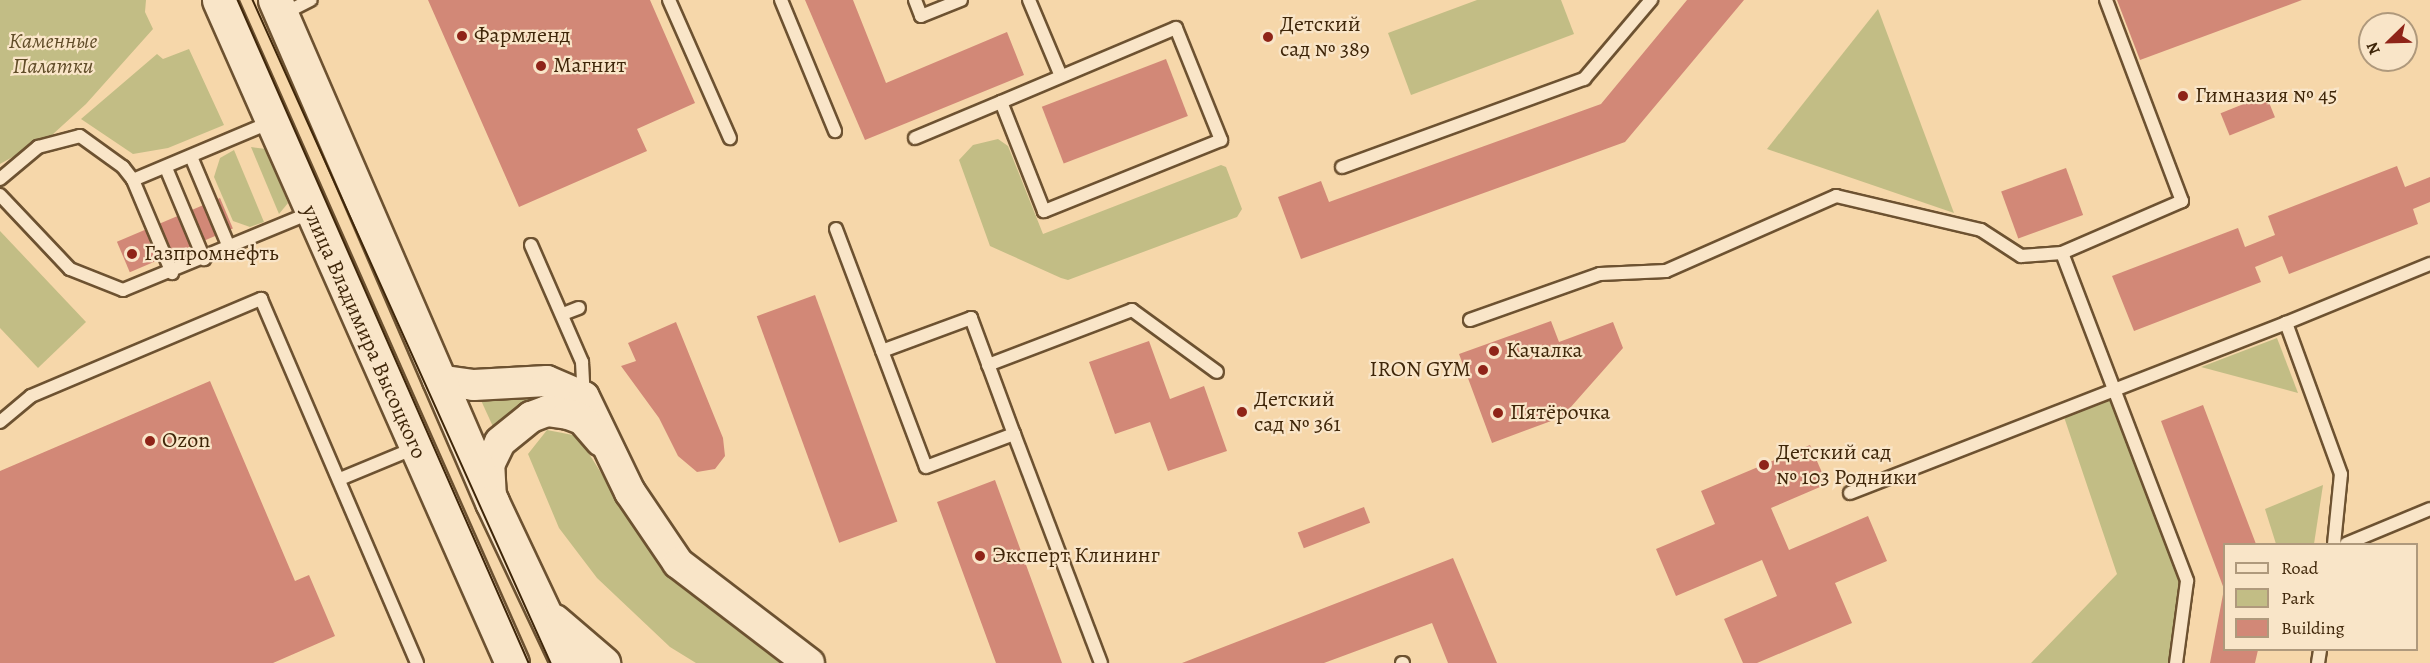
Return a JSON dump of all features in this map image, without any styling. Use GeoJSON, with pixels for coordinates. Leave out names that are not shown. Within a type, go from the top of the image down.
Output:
{"type":"FeatureCollection","features":[{"type":"Feature","properties":{"kind":"main road","name":"улица Владимира Высоцкого"},"geometry":{"type":"LineString","coordinates":[[219,0],[310,213],[512,663]]}},
{"type":"Feature","properties":{"kind":"main road"},"geometry":{"type":"LineString","coordinates":[[278,7],[438,380],[536,598],[568,663]]}},
{"type":"Feature","properties":{"kind":"main road"},"geometry":{"type":"LineString","coordinates":[[536,598],[570,638],[603,663]]}},
{"type":"Feature","properties":{"kind":"main road"},"geometry":{"type":"LineString","coordinates":[[495,628],[502,663]]}},
{"type":"Feature","properties":{"kind":"street"},"geometry":{"type":"LineString","coordinates":[[438,380],[474,385],[547,381],[584,397],[599,421],[607,449]]}},
{"type":"Feature","properties":{"kind":"street"},"geometry":{"type":"LineString","coordinates":[[492,502],[489,465],[500,442],[531,417],[556,411],[582,419],[607,449],[630,492],[678,562],[809,663]]}},
{"type":"Feature","properties":{"kind":"lane"},"geometry":{"type":"LineString","coordinates":[[278,7],[310,0]]}},
{"type":"Feature","properties":{"kind":"lane"},"geometry":{"type":"LineString","coordinates":[[669,0],[730,138]]}},
{"type":"Feature","properties":{"kind":"lane"},"geometry":{"type":"LineString","coordinates":[[781,0],[835,131]]}},
{"type":"Feature","properties":{"kind":"lane"},"geometry":{"type":"LineString","coordinates":[[915,0],[921,16],[961,0]]}},
{"type":"Feature","properties":{"kind":"lane"},"geometry":{"type":"LineString","coordinates":[[1029,0],[1061,76]]}},
{"type":"Feature","properties":{"kind":"lane"},"geometry":{"type":"LineString","coordinates":[[1342,167],[1584,79],[1651,0]]}},
{"type":"Feature","properties":{"kind":"lane"},"geometry":{"type":"LineString","coordinates":[[1470,320],[1600,274],[1666,271],[1836,196],[1981,230],[2021,256],[2062,254],[2182,201],[2106,0]]}},
{"type":"Feature","properties":{"kind":"lane"},"geometry":{"type":"LineString","coordinates":[[915,138],[1176,28],[1221,140],[1044,211],[1001,102]]}},
{"type":"Feature","properties":{"kind":"lane"},"geometry":{"type":"LineString","coordinates":[[133,180],[192,159],[271,122]]}},
{"type":"Feature","properties":{"kind":"lane"},"geometry":{"type":"LineString","coordinates":[[0,179],[38,147],[81,136],[123,167],[133,180],[172,273]]}},
{"type":"Feature","properties":{"kind":"lane"},"geometry":{"type":"LineString","coordinates":[[192,159],[229,247]]}},
{"type":"Feature","properties":{"kind":"lane"},"geometry":{"type":"LineString","coordinates":[[166,168],[204,259]]}},
{"type":"Feature","properties":{"kind":"lane"},"geometry":{"type":"LineString","coordinates":[[0,195],[70,269],[123,290],[172,273],[310,213]]}},
{"type":"Feature","properties":{"kind":"lane"},"geometry":{"type":"LineString","coordinates":[[836,229],[926,467],[1014,434]]}},
{"type":"Feature","properties":{"kind":"lane"},"geometry":{"type":"LineString","coordinates":[[531,245],[582,362],[584,397]]}},
{"type":"Feature","properties":{"kind":"lane"},"geometry":{"type":"LineString","coordinates":[[2062,254],[2116,390],[2187,581],[2176,663]]}},
{"type":"Feature","properties":{"kind":"lane"},"geometry":{"type":"LineString","coordinates":[[1851,493],[2286,323],[2430,264]]}},
{"type":"Feature","properties":{"kind":"lane"},"geometry":{"type":"LineString","coordinates":[[0,422],[31,396],[261,299],[417,663]]}},
{"type":"Feature","properties":{"kind":"lane"},"geometry":{"type":"LineString","coordinates":[[563,314],[579,308]]}},
{"type":"Feature","properties":{"kind":"lane"},"geometry":{"type":"LineString","coordinates":[[988,365],[1132,310],[1217,372]]}},
{"type":"Feature","properties":{"kind":"lane"},"geometry":{"type":"LineString","coordinates":[[882,351],[971,318],[1101,663]]}},
{"type":"Feature","properties":{"kind":"lane"},"geometry":{"type":"LineString","coordinates":[[2286,323],[2341,474],[2334,543]]}},
{"type":"Feature","properties":{"kind":"lane"},"geometry":{"type":"LineString","coordinates":[[340,479],[415,448]]}},
{"type":"Feature","properties":{"kind":"lane"},"geometry":{"type":"LineString","coordinates":[[2348,543],[2430,509]]}},
{"type":"Feature","properties":{"kind":"green space","name":"Каменные Палатки"},"geometry":{"type":"Polygon","coordinates":[[[0,0],[146,0],[145,12],[153,29],[86,104],[52,135],[0,164],[0,0]]]}},
{"type":"Feature","properties":{"kind":"green space"},"geometry":{"type":"Polygon","coordinates":[[[1477,0],[1561,0],[1574,34],[1411,95],[1388,33],[1477,0]]]}},
{"type":"Feature","properties":{"kind":"green space"},"geometry":{"type":"Polygon","coordinates":[[[1878,9],[1954,213],[1767,149],[1878,9]]]}},
{"type":"Feature","properties":{"kind":"green space"},"geometry":{"type":"Polygon","coordinates":[[[189,49],[224,125],[168,148],[133,154],[81,119],[157,54],[163,59],[189,49]]]}},
{"type":"Feature","properties":{"kind":"green space"},"geometry":{"type":"Polygon","coordinates":[[[998,139],[1008,146],[1043,234],[1221,165],[1226,167],[1242,209],[1237,217],[1068,280],[1061,278],[990,246],[959,160],[973,145],[998,139]]]}},
{"type":"Feature","properties":{"kind":"green space"},"geometry":{"type":"Polygon","coordinates":[[[251,147],[266,149],[288,203],[279,214],[251,147]]]}},
{"type":"Feature","properties":{"kind":"green space"},"geometry":{"type":"Polygon","coordinates":[[[234,150],[264,222],[250,227],[233,221],[214,177],[220,158],[234,150]]]}},
{"type":"Feature","properties":{"kind":"green space"},"geometry":{"type":"Polygon","coordinates":[[[0,231],[86,322],[38,368],[0,328],[0,231]]]}},
{"type":"Feature","properties":{"kind":"green space"},"geometry":{"type":"Polygon","coordinates":[[[2277,338],[2298,393],[2201,367],[2277,338]]]}},
{"type":"Feature","properties":{"kind":"green space"},"geometry":{"type":"Polygon","coordinates":[[[530,381],[568,414],[500,442],[474,385],[530,381]]]}},
{"type":"Feature","properties":{"kind":"green space"},"geometry":{"type":"Polygon","coordinates":[[[2116,390],[2187,581],[2176,663],[2031,663],[2117,574],[2062,411],[2116,390]]]}},
{"type":"Feature","properties":{"kind":"green space"},"geometry":{"type":"Polygon","coordinates":[[[547,430],[578,436],[661,569],[781,663],[696,663],[670,647],[597,578],[559,528],[528,454],[547,430]]]}},
{"type":"Feature","properties":{"kind":"green space"},"geometry":{"type":"Polygon","coordinates":[[[2323,485],[2314,543],[2276,543],[2265,509],[2323,485]]]}},
{"type":"Feature","properties":{"kind":"building"},"geometry":{"type":"Polygon","coordinates":[[[428,0],[650,0],[695,103],[637,129],[647,151],[519,207],[428,0]]]}},
{"type":"Feature","properties":{"kind":"building"},"geometry":{"type":"Polygon","coordinates":[[[805,0],[853,0],[886,83],[1007,32],[1024,75],[865,140],[805,0]]]}},
{"type":"Feature","properties":{"kind":"building"},"geometry":{"type":"Polygon","coordinates":[[[1687,0],[1744,0],[1625,142],[1301,259],[1278,197],[1321,181],[1329,202],[1601,104],[1687,0]]]}},
{"type":"Feature","properties":{"kind":"building"},"geometry":{"type":"Polygon","coordinates":[[[2117,0],[2302,0],[2140,60],[2117,0]]]}},
{"type":"Feature","properties":{"kind":"building"},"geometry":{"type":"Polygon","coordinates":[[[1166,59],[1188,116],[1064,164],[1042,107],[1166,59]]]}},
{"type":"Feature","properties":{"kind":"building"},"geometry":{"type":"Polygon","coordinates":[[[2266,95],[2275,117],[2230,136],[2221,113],[2266,95]]]}},
{"type":"Feature","properties":{"kind":"building"},"geometry":{"type":"Polygon","coordinates":[[[2397,166],[2405,187],[2430,177],[2430,202],[2413,209],[2418,224],[2289,274],[2282,256],[2255,267],[2261,282],[2134,331],[2112,276],[2238,228],[2245,247],[2275,235],[2268,216],[2397,166]]]}},
{"type":"Feature","properties":{"kind":"building"},"geometry":{"type":"Polygon","coordinates":[[[2066,168],[2083,215],[2018,239],[2001,192],[2066,168]]]}},
{"type":"Feature","properties":{"kind":"building"},"geometry":{"type":"Polygon","coordinates":[[[220,198],[233,228],[130,272],[117,242],[220,198]]]}},
{"type":"Feature","properties":{"kind":"building"},"geometry":{"type":"Polygon","coordinates":[[[815,295],[897,521],[839,543],[757,316],[815,295]]]}},
{"type":"Feature","properties":{"kind":"building"},"geometry":{"type":"Polygon","coordinates":[[[1551,321],[1559,342],[1613,322],[1623,348],[1562,417],[1492,443],[1459,354],[1551,321]]]}},
{"type":"Feature","properties":{"kind":"building"},"geometry":{"type":"Polygon","coordinates":[[[676,322],[723,438],[725,456],[715,469],[697,472],[678,456],[659,418],[621,366],[636,361],[628,343],[676,322]]]}},
{"type":"Feature","properties":{"kind":"building"},"geometry":{"type":"Polygon","coordinates":[[[1149,341],[1170,399],[1204,386],[1227,451],[1168,471],[1150,422],[1115,434],[1089,362],[1149,341]]]}},
{"type":"Feature","properties":{"kind":"building"},"geometry":{"type":"Polygon","coordinates":[[[210,381],[295,581],[309,575],[335,636],[273,663],[0,663],[0,471],[210,381]]]}},
{"type":"Feature","properties":{"kind":"building"},"geometry":{"type":"Polygon","coordinates":[[[2203,405],[2256,543],[2223,543],[2223,586],[2161,421],[2203,405]]]}},
{"type":"Feature","properties":{"kind":"building"},"geometry":{"type":"Polygon","coordinates":[[[1810,445],[1827,484],[1771,508],[1789,550],[1868,516],[1887,561],[1835,583],[1852,623],[1757,663],[1743,663],[1724,619],[1777,596],[1762,560],[1676,596],[1656,549],[1715,524],[1701,491],[1810,445]]]}},
{"type":"Feature","properties":{"kind":"building"},"geometry":{"type":"Polygon","coordinates":[[[995,480],[1062,663],[996,663],[937,502],[995,480]]]}},
{"type":"Feature","properties":{"kind":"building"},"geometry":{"type":"Polygon","coordinates":[[[1364,507],[1370,523],[1304,548],[1298,532],[1364,507]]]}},
{"type":"Feature","properties":{"kind":"building"},"geometry":{"type":"Polygon","coordinates":[[[1453,558],[1497,663],[1448,663],[1432,623],[1324,663],[1182,663],[1453,558]]]}},
{"type":"Feature","properties":{"kind":"building"},"geometry":{"type":"Polygon","coordinates":[[[2223,594],[2223,651],[2258,651],[2255,663],[2210,663],[2223,594]]]}},
{"type":"Feature","properties":{"kind":"tram line"},"geometry":{"type":"LineString","coordinates":[[238,0],[529,663]]}},
{"type":"Feature","properties":{"kind":"tram line"},"geometry":{"type":"LineString","coordinates":[[253,0],[551,663]]}},
{"type":"Feature","properties":{"kind":"place","name":"Фармленд"},"geometry":{"type":"Point","coordinates":[462,36]}},
{"type":"Feature","properties":{"kind":"place","name":"Детский сад № 389"},"geometry":{"type":"Point","coordinates":[1268,37]}},
{"type":"Feature","properties":{"kind":"place","name":"Магнит"},"geometry":{"type":"Point","coordinates":[541,66]}},
{"type":"Feature","properties":{"kind":"place","name":"Гимназия № 45"},"geometry":{"type":"Point","coordinates":[2183,96]}},
{"type":"Feature","properties":{"kind":"place","name":"Газпромнефть"},"geometry":{"type":"Point","coordinates":[132,254]}},
{"type":"Feature","properties":{"kind":"place","name":"Качалка"},"geometry":{"type":"Point","coordinates":[1494,351]}},
{"type":"Feature","properties":{"kind":"place","name":"IRON GYM"},"geometry":{"type":"Point","coordinates":[1483,370]}},
{"type":"Feature","properties":{"kind":"place","name":"Детский сад № 361"},"geometry":{"type":"Point","coordinates":[1242,412]}},
{"type":"Feature","properties":{"kind":"place","name":"Пятёрочка"},"geometry":{"type":"Point","coordinates":[1498,413]}},
{"type":"Feature","properties":{"kind":"place","name":"Ozon"},"geometry":{"type":"Point","coordinates":[150,441]}},
{"type":"Feature","properties":{"kind":"place","name":"Детский сад № 103 Родники"},"geometry":{"type":"Point","coordinates":[1764,465]}},
{"type":"Feature","properties":{"kind":"place","name":"Эксперт Клининг"},"geometry":{"type":"Point","coordinates":[980,556]}}]}
